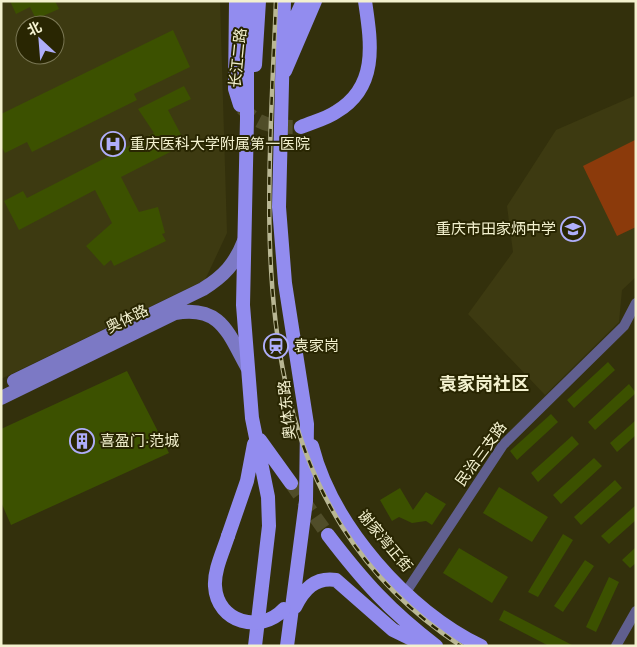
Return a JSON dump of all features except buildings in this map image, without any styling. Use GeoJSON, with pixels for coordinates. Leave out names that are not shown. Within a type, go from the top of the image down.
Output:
{"type":"FeatureCollection","features":[{"type":"Feature","properties":{"kind":"main road"},"geometry":{"type":"LineString","coordinates":[[236,1],[235,89],[240,105]]}},
{"type":"Feature","properties":{"kind":"main road"},"geometry":{"type":"LineString","coordinates":[[247,1],[247,118],[243,305],[247,367],[255,433],[268,497],[269,526],[255,646]]}},
{"type":"Feature","properties":{"kind":"main road","name":"长江二路"},"geometry":{"type":"LineString","coordinates":[[247,118],[255,61],[259,1]]}},
{"type":"Feature","properties":{"kind":"main road"},"geometry":{"type":"LineString","coordinates":[[280,81],[284,1]]}},
{"type":"Feature","properties":{"kind":"main road"},"geometry":{"type":"LineString","coordinates":[[282,46],[303,1]]}},
{"type":"Feature","properties":{"kind":"main road"},"geometry":{"type":"LineString","coordinates":[[280,81],[315,1]]}},
{"type":"Feature","properties":{"kind":"main road"},"geometry":{"type":"LineString","coordinates":[[301,127],[337,112],[358,92],[369,66],[372,44],[365,1]]}},
{"type":"Feature","properties":{"kind":"main road","name":"奥体东路"},"geometry":{"type":"LineString","coordinates":[[280,81],[279,207],[285,283],[307,424],[306,501],[294,592],[288,613]]}},
{"type":"Feature","properties":{"kind":"main road","name":"奥体路"},"geometry":{"type":"LineString","coordinates":[[1,387],[203,289],[221,278],[230,268],[244,240]]}},
{"type":"Feature","properties":{"kind":"main road","name":"奥体路"},"geometry":{"type":"LineString","coordinates":[[1,398],[175,313],[188,311],[200,311],[220,321],[247,367]]}},
{"type":"Feature","properties":{"kind":"main road","name":"谢家湾正街"},"geometry":{"type":"LineString","coordinates":[[307,424],[317,464],[338,508],[369,553],[406,592],[448,627],[481,646]]}},
{"type":"Feature","properties":{"kind":"main road"},"geometry":{"type":"LineString","coordinates":[[255,433],[291,483]]}},
{"type":"Feature","properties":{"kind":"main road"},"geometry":{"type":"LineString","coordinates":[[255,433],[247,481],[228,536],[215,585],[223,608],[238,620],[252,623],[274,618],[288,613],[306,589],[320,580],[336,580],[393,630],[426,646]]}},
{"type":"Feature","properties":{"kind":"main road"},"geometry":{"type":"LineString","coordinates":[[328,535],[364,582],[401,619],[436,646]]}},
{"type":"Feature","properties":{"kind":"main road"},"geometry":{"type":"LineString","coordinates":[[287,646],[288,613]]}},
{"type":"Feature","properties":{"kind":"street","name":"民治三支路"},"geometry":{"type":"LineString","coordinates":[[406,592],[503,445],[624,326],[636,303]]}},
{"type":"Feature","properties":{"kind":"street"},"geometry":{"type":"LineString","coordinates":[[616,646],[636,611]]}},
{"type":"Feature","properties":{"kind":"shaded area","name":"重庆医科大学附属第一医院"},"geometry":{"type":"Polygon","coordinates":[[[1,1],[220,1],[227,233],[205,280],[1,379],[1,1]]]}},
{"type":"Feature","properties":{"kind":"shaded area","name":"重庆市田家炳中学"},"geometry":{"type":"Polygon","coordinates":[[[634,96],[636,277],[622,290],[619,322],[545,395],[468,314],[513,252],[507,206],[556,130],[634,96]]]}},
{"type":"Feature","properties":{"kind":"shaded area"},"geometry":{"type":"Polygon","coordinates":[[[635,140],[636,227],[617,236],[583,166],[635,140]]]}},
{"type":"Feature","properties":{"kind":"tunnel"},"geometry":{"type":"LineString","coordinates":[[242,108],[256,119],[269,125],[301,127]]}},
{"type":"Feature","properties":{"kind":"tunnel"},"geometry":{"type":"LineString","coordinates":[[291,483],[328,535]]}},
{"type":"Feature","properties":{"kind":"railway"},"geometry":{"type":"LineString","coordinates":[[276,1],[269,180],[271,269],[280,356],[301,439],[335,516],[388,585],[461,646]]}},
{"type":"Feature","properties":{"kind":"place","name":"重庆医科大学附属第一医院"},"geometry":{"type":"Point","coordinates":[113,144]}},
{"type":"Feature","properties":{"kind":"place","name":"重庆市田家炳中学"},"geometry":{"type":"Point","coordinates":[573,229]}},
{"type":"Feature","properties":{"kind":"place","name":"袁家岗"},"geometry":{"type":"Point","coordinates":[276,346]}},
{"type":"Feature","properties":{"kind":"place","name":"喜盈门·范城"},"geometry":{"type":"Point","coordinates":[82,441]}},
{"type":"Feature","properties":{"kind":"district","name":"袁家岗社区"},"geometry":{"type":"Point","coordinates":[484,384]}}]}
